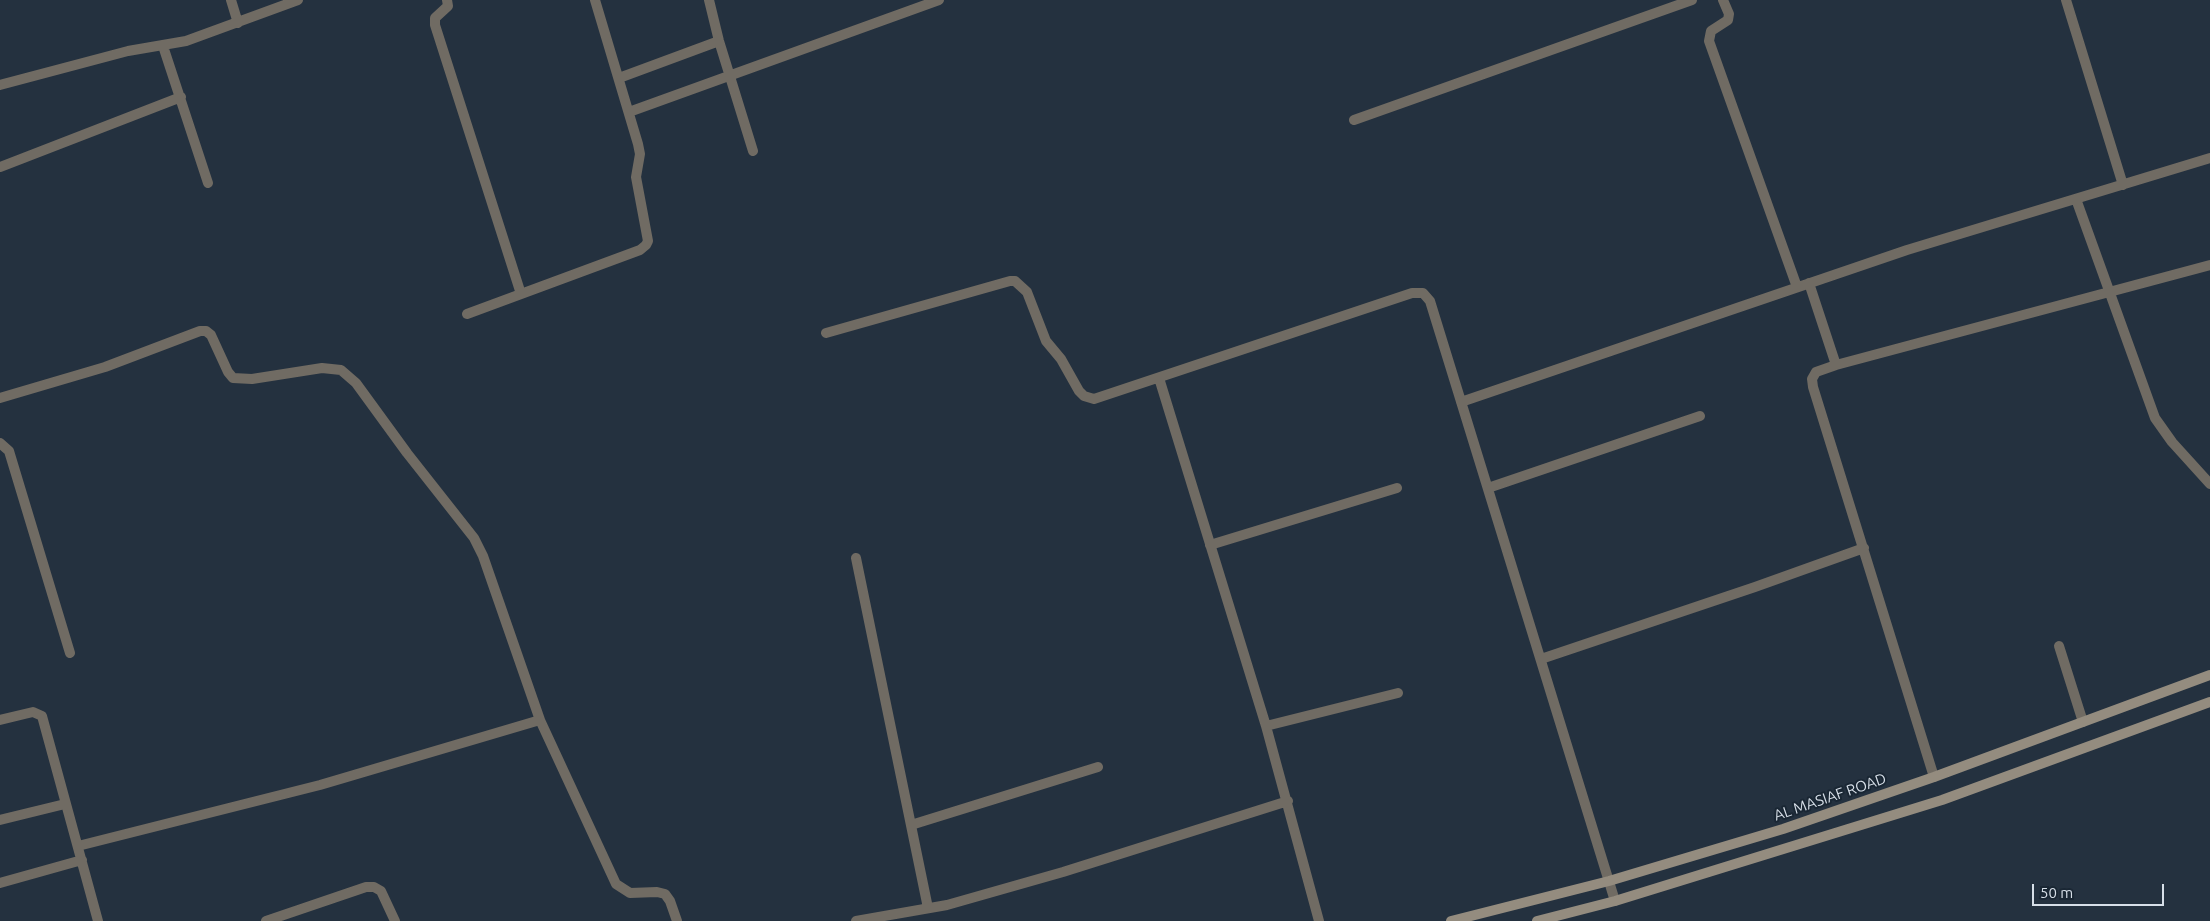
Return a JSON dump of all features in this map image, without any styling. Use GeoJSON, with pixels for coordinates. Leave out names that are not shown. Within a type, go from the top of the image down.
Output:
{"type":"FeatureCollection","features":[{"type":"Feature","properties":{"kind":"street"},"geometry":{"type":"LineString","coordinates":[[231,0],[238,23]]}},
{"type":"Feature","properties":{"kind":"street"},"geometry":{"type":"LineString","coordinates":[[0,85],[128,51],[163,46],[198,37],[298,0]]}},
{"type":"Feature","properties":{"kind":"street"},"geometry":{"type":"LineString","coordinates":[[446,0],[448,6],[435,18],[435,25],[521,294]]}},
{"type":"Feature","properties":{"kind":"street"},"geometry":{"type":"LineString","coordinates":[[467,314],[640,250],[646,246],[648,240],[636,177],[640,154],[619,78],[594,0]]}},
{"type":"Feature","properties":{"kind":"street"},"geometry":{"type":"LineString","coordinates":[[709,0],[719,41],[753,151]]}},
{"type":"Feature","properties":{"kind":"street"},"geometry":{"type":"LineString","coordinates":[[629,112],[940,0]]}},
{"type":"Feature","properties":{"kind":"street"},"geometry":{"type":"LineString","coordinates":[[1354,120],[1692,0]]}},
{"type":"Feature","properties":{"kind":"street"},"geometry":{"type":"LineString","coordinates":[[1723,0],[1729,14],[1728,20],[1711,31],[1709,41],[1797,287]]}},
{"type":"Feature","properties":{"kind":"street"},"geometry":{"type":"LineString","coordinates":[[2066,0],[2123,185]]}},
{"type":"Feature","properties":{"kind":"street"},"geometry":{"type":"LineString","coordinates":[[619,78],[719,41]]}},
{"type":"Feature","properties":{"kind":"street"},"geometry":{"type":"LineString","coordinates":[[163,46],[208,182]]}},
{"type":"Feature","properties":{"kind":"street"},"geometry":{"type":"LineString","coordinates":[[0,167],[181,97]]}},
{"type":"Feature","properties":{"kind":"street"},"geometry":{"type":"LineString","coordinates":[[1461,402],[1907,250],[2210,158]]}},
{"type":"Feature","properties":{"kind":"street"},"geometry":{"type":"LineString","coordinates":[[2076,199],[2155,418],[2168,436],[2210,484]]}},
{"type":"Feature","properties":{"kind":"street"},"geometry":{"type":"LineString","coordinates":[[1934,777],[1812,379],[1816,372],[1836,365],[2210,265]]}},
{"type":"Feature","properties":{"kind":"street"},"geometry":{"type":"LineString","coordinates":[[826,333],[1015,281],[1027,292],[1046,341],[1061,359],[1084,396],[1094,399],[1417,292],[1427,296],[1615,901]]}},
{"type":"Feature","properties":{"kind":"street"},"geometry":{"type":"LineString","coordinates":[[1809,283],[1836,365]]}},
{"type":"Feature","properties":{"kind":"street"},"geometry":{"type":"LineString","coordinates":[[0,398],[105,367],[200,331],[211,335],[228,372],[234,378],[252,379],[322,368],[341,370],[356,383],[395,438],[474,538],[483,556],[540,720],[616,884],[622,890],[630,893],[657,892],[665,894],[676,921]]}},
{"type":"Feature","properties":{"kind":"street"},"geometry":{"type":"LineString","coordinates":[[1159,378],[1266,726],[1288,801],[1319,921]]}},
{"type":"Feature","properties":{"kind":"street"},"geometry":{"type":"LineString","coordinates":[[1488,488],[1700,416]]}},
{"type":"Feature","properties":{"kind":"street"},"geometry":{"type":"LineString","coordinates":[[0,443],[9,451],[70,653]]}},
{"type":"Feature","properties":{"kind":"street"},"geometry":{"type":"LineString","coordinates":[[1210,545],[1397,488]]}},
{"type":"Feature","properties":{"kind":"street"},"geometry":{"type":"LineString","coordinates":[[1541,660],[1746,591],[1864,548]]}},
{"type":"Feature","properties":{"kind":"street"},"geometry":{"type":"LineString","coordinates":[[856,558],[928,908]]}},
{"type":"Feature","properties":{"kind":"street"},"geometry":{"type":"LineString","coordinates":[[2059,646],[2084,722]]}},
{"type":"Feature","properties":{"kind":"street","name":"AL MASIAF ROAD"},"geometry":{"type":"LineString","coordinates":[[1452,921],[1609,881],[1782,829],[1934,777],[2210,676]]}},
{"type":"Feature","properties":{"kind":"street"},"geometry":{"type":"LineString","coordinates":[[1266,726],[1398,693]]}},
{"type":"Feature","properties":{"kind":"street"},"geometry":{"type":"LineString","coordinates":[[1537,921],[1615,901],[1942,800],[2210,702]]}},
{"type":"Feature","properties":{"kind":"street"},"geometry":{"type":"LineString","coordinates":[[0,720],[33,712],[42,716],[97,921]]}},
{"type":"Feature","properties":{"kind":"street"},"geometry":{"type":"LineString","coordinates":[[78,846],[320,785],[540,720]]}},
{"type":"Feature","properties":{"kind":"street"},"geometry":{"type":"LineString","coordinates":[[911,825],[1098,767]]}},
{"type":"Feature","properties":{"kind":"street"},"geometry":{"type":"LineString","coordinates":[[856,921],[947,905],[1013,887],[1288,801]]}},
{"type":"Feature","properties":{"kind":"street"},"geometry":{"type":"LineString","coordinates":[[0,820],[65,804]]}},
{"type":"Feature","properties":{"kind":"street"},"geometry":{"type":"LineString","coordinates":[[0,883],[82,860]]}},
{"type":"Feature","properties":{"kind":"street"},"geometry":{"type":"LineString","coordinates":[[266,921],[366,887],[374,887],[381,891],[395,921]]}}]}
